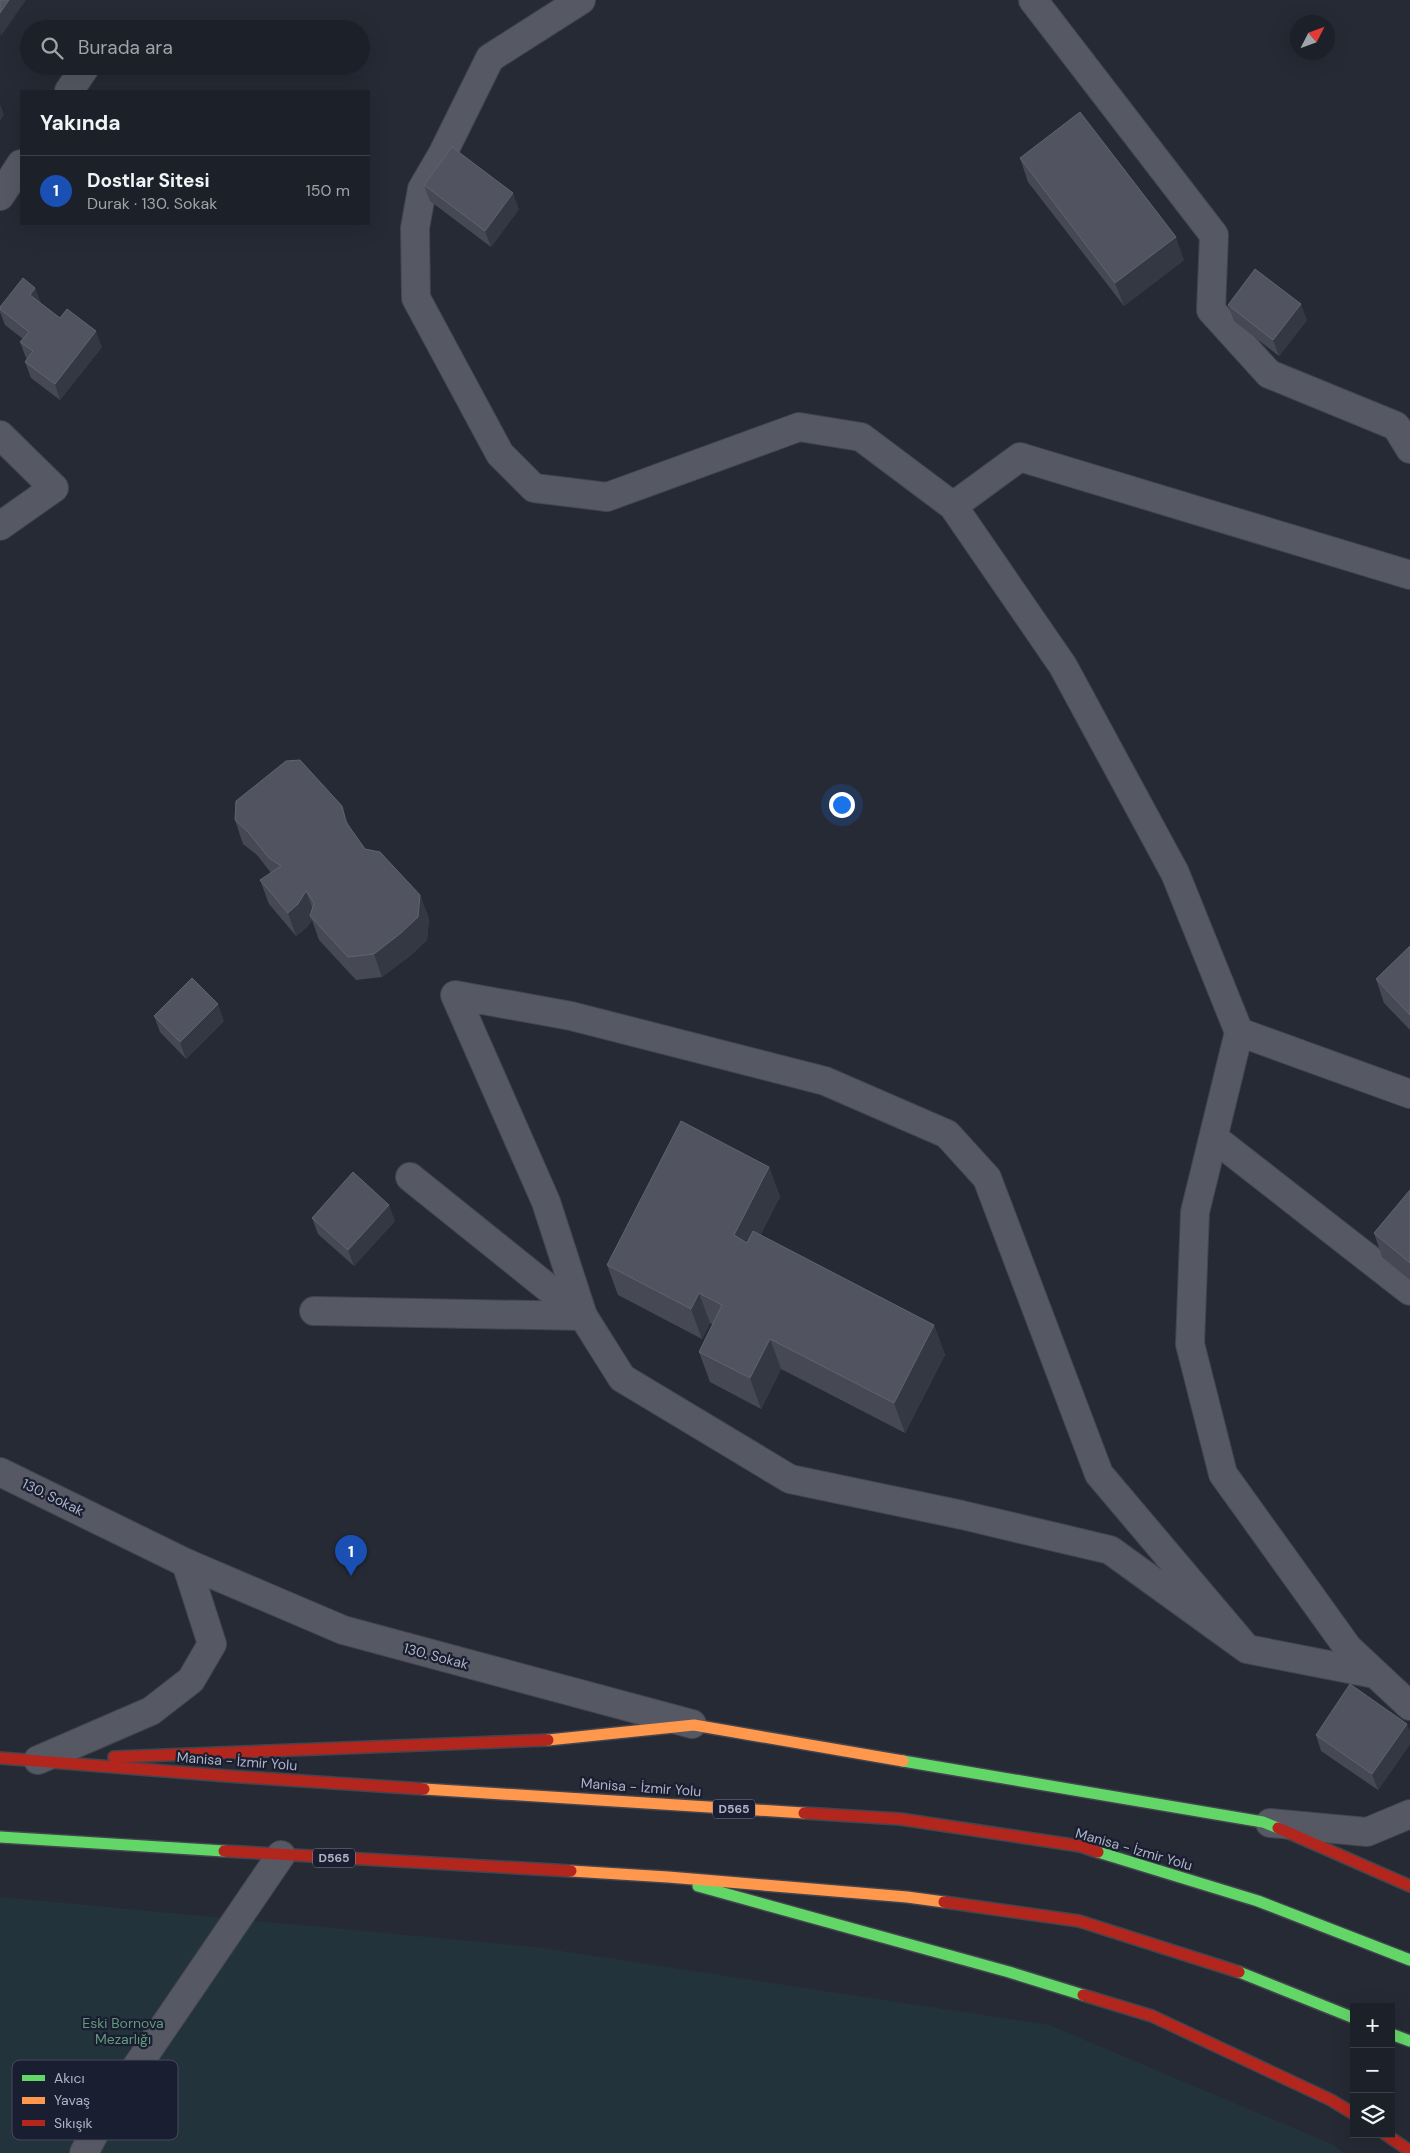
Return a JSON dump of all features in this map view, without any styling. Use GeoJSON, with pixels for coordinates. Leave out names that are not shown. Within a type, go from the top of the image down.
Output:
{"type":"FeatureCollection","features":[{"type":"Feature","properties":{"kind":"main road"},"geometry":{"type":"LineString","coordinates":[[38,1760],[532,1742],[694,1724],[1263,1822],[1410,1886]]}},
{"type":"Feature","properties":{"kind":"main road","name":"Manisa - İzmir Yolu"},"geometry":{"type":"LineString","coordinates":[[0,1758],[227,1776],[910,1821],[1080,1846],[1258,1901],[1410,1960]]}},
{"type":"Feature","properties":{"kind":"main road","name":"D565"},"geometry":{"type":"LineString","coordinates":[[0,1837],[281,1856],[668,1877],[906,1897],[1079,1921],[1247,1975],[1350,2016]]}},
{"type":"Feature","properties":{"kind":"main road"},"geometry":{"type":"LineString","coordinates":[[668,1877],[899,1943],[1009,1972],[1152,2016],[1331,2100],[1350,2112]]}},
{"type":"Feature","properties":{"kind":"main road"},"geometry":{"type":"LineString","coordinates":[[1395,2036],[1410,2042]]}},
{"type":"Feature","properties":{"kind":"main road"},"geometry":{"type":"LineString","coordinates":[[1391,2138],[1410,2151]]}},
{"type":"Feature","properties":{"kind":"street"},"geometry":{"type":"LineString","coordinates":[[581,0],[490,58],[443,153],[422,189],[415,228],[416,298],[500,454],[534,488],[607,497],[799,427],[861,437],[953,506],[1063,666],[1175,872],[1240,1032],[1195,1212],[1190,1344],[1223,1474],[1348,1648],[1410,1706]]}},
{"type":"Feature","properties":{"kind":"street"},"geometry":{"type":"LineString","coordinates":[[1033,0],[1214,235],[1211,310],[1269,374],[1396,426],[1410,449]]}},
{"type":"Feature","properties":{"kind":"street"},"geometry":{"type":"LineString","coordinates":[[70,90],[80,75]]}},
{"type":"Feature","properties":{"kind":"street"},"geometry":{"type":"LineString","coordinates":[[0,196],[20,166]]}},
{"type":"Feature","properties":{"kind":"street"},"geometry":{"type":"LineString","coordinates":[[0,435],[54,488],[0,526]]}},
{"type":"Feature","properties":{"kind":"street"},"geometry":{"type":"LineString","coordinates":[[953,506],[1020,457],[1410,575]]}},
{"type":"Feature","properties":{"kind":"street"},"geometry":{"type":"LineString","coordinates":[[1247,1649],[1100,1474],[987,1178],[947,1134],[825,1081],[571,1016],[455,995],[546,1202],[583,1316],[622,1378],[790,1479],[962,1515],[1110,1550],[1247,1649],[1375,1674]]}},
{"type":"Feature","properties":{"kind":"street"},"geometry":{"type":"LineString","coordinates":[[1240,1032],[1410,1094]]}},
{"type":"Feature","properties":{"kind":"street"},"geometry":{"type":"LineString","coordinates":[[1214,1138],[1410,1291]]}},
{"type":"Feature","properties":{"kind":"street"},"geometry":{"type":"LineString","coordinates":[[410,1177],[583,1316]]}},
{"type":"Feature","properties":{"kind":"street"},"geometry":{"type":"LineString","coordinates":[[314,1311],[583,1316]]}},
{"type":"Feature","properties":{"kind":"street","name":"130. Sokak"},"geometry":{"type":"LineString","coordinates":[[0,1472],[186,1563],[343,1630],[694,1724]]}},
{"type":"Feature","properties":{"kind":"street"},"geometry":{"type":"LineString","coordinates":[[38,1760],[151,1711],[191,1680],[212,1644],[186,1563]]}},
{"type":"Feature","properties":{"kind":"street"},"geometry":{"type":"LineString","coordinates":[[1263,1822],[1367,1832],[1410,1814]]}},
{"type":"Feature","properties":{"kind":"street"},"geometry":{"type":"LineString","coordinates":[[141,2060],[281,1856]]}},
{"type":"Feature","properties":{"kind":"street"},"geometry":{"type":"LineString","coordinates":[[84,2153],[91,2140]]}},
{"type":"Feature","properties":{"kind":"green space","name":"Eski Bornova Mezarlığı"},"geometry":{"type":"Polygon","coordinates":[[[0,1897],[535,1947],[1049,2025],[1334,2145],[1344,2153],[0,2153],[0,1897]]]}},
{"type":"Feature","properties":{"kind":"building"},"geometry":{"type":"Polygon","coordinates":[[[0,0],[9,0],[0,13],[0,0]]]}},
{"type":"Feature","properties":{"kind":"building"},"geometry":{"type":"Polygon","coordinates":[[[1080,112],[1176,237],[1115,283],[1020,158],[1080,112]]]}},
{"type":"Feature","properties":{"kind":"building"},"geometry":{"type":"Polygon","coordinates":[[[452,147],[513,193],[485,231],[424,185],[452,147]]]}},
{"type":"Feature","properties":{"kind":"building"},"geometry":{"type":"Polygon","coordinates":[[[1255,269],[1301,304],[1273,340],[1228,305],[1255,269]]]}},
{"type":"Feature","properties":{"kind":"building"},"geometry":{"type":"Polygon","coordinates":[[[23,278],[35,288],[30,295],[60,318],[67,309],[96,331],[55,384],[25,362],[33,351],[20,342],[29,332],[0,309],[23,278]]]}},
{"type":"Feature","properties":{"kind":"building"},"geometry":{"type":"Polygon","coordinates":[[[300,760],[342,806],[346,822],[365,849],[380,852],[420,895],[418,917],[374,954],[348,957],[310,916],[314,903],[306,891],[298,904],[288,913],[260,880],[281,866],[269,858],[248,832],[235,820],[236,801],[286,761],[300,760]]]}},
{"type":"Feature","properties":{"kind":"building"},"geometry":{"type":"Polygon","coordinates":[[[1410,946],[1410,1015],[1376,979],[1410,946]]]}},
{"type":"Feature","properties":{"kind":"building"},"geometry":{"type":"Polygon","coordinates":[[[192,978],[218,1004],[180,1042],[154,1016],[192,978]]]}},
{"type":"Feature","properties":{"kind":"building"},"geometry":{"type":"Polygon","coordinates":[[[681,1121],[769,1167],[734,1235],[747,1243],[753,1231],[934,1325],[894,1403],[770,1339],[750,1378],[699,1352],[722,1305],[699,1293],[691,1309],[607,1265],[681,1121]]]}},
{"type":"Feature","properties":{"kind":"building"},"geometry":{"type":"Polygon","coordinates":[[[353,1172],[389,1205],[348,1250],[312,1218],[353,1172]]]}},
{"type":"Feature","properties":{"kind":"building"},"geometry":{"type":"Polygon","coordinates":[[[1410,1190],[1410,1263],[1374,1233],[1410,1190]]]}},
{"type":"Feature","properties":{"kind":"building"},"geometry":{"type":"Polygon","coordinates":[[[1350,1684],[1407,1724],[1372,1774],[1316,1735],[1350,1684]]]}},
{"type":"Feature","properties":{"kind":"traffic: fast"},"geometry":{"type":"LineString","coordinates":[[903,1761],[1263,1822],[1278,1828]]}},
{"type":"Feature","properties":{"kind":"traffic: fast"},"geometry":{"type":"LineString","coordinates":[[0,1837],[224,1851]]}},
{"type":"Feature","properties":{"kind":"traffic: fast"},"geometry":{"type":"LineString","coordinates":[[1098,1852],[1258,1901],[1410,1960]]}},
{"type":"Feature","properties":{"kind":"traffic: fast"},"geometry":{"type":"LineString","coordinates":[[698,1886],[1009,1972],[1083,1995]]}},
{"type":"Feature","properties":{"kind":"traffic: fast"},"geometry":{"type":"LineString","coordinates":[[1239,1972],[1350,2016]]}},
{"type":"Feature","properties":{"kind":"traffic: fast"},"geometry":{"type":"LineString","coordinates":[[1395,2035],[1410,2041]]}},
{"type":"Feature","properties":{"kind":"traffic: slow"},"geometry":{"type":"LineString","coordinates":[[548,1740],[694,1725],[903,1761]]}},
{"type":"Feature","properties":{"kind":"traffic: slow"},"geometry":{"type":"LineString","coordinates":[[424,1789],[804,1813]]}},
{"type":"Feature","properties":{"kind":"traffic: slow"},"geometry":{"type":"LineString","coordinates":[[571,1871],[668,1877],[907,1897],[944,1902]]}},
{"type":"Feature","properties":{"kind":"traffic: jam"},"geometry":{"type":"LineString","coordinates":[[114,1757],[548,1740]]}},
{"type":"Feature","properties":{"kind":"traffic: jam"},"geometry":{"type":"LineString","coordinates":[[0,1758],[424,1789]]}},
{"type":"Feature","properties":{"kind":"traffic: jam"},"geometry":{"type":"LineString","coordinates":[[804,1813],[900,1819],[1080,1846],[1098,1852]]}},
{"type":"Feature","properties":{"kind":"traffic: jam"},"geometry":{"type":"LineString","coordinates":[[1278,1828],[1410,1886]]}},
{"type":"Feature","properties":{"kind":"traffic: jam"},"geometry":{"type":"LineString","coordinates":[[224,1851],[571,1871]]}},
{"type":"Feature","properties":{"kind":"traffic: jam"},"geometry":{"type":"LineString","coordinates":[[944,1902],[1079,1921],[1239,1972]]}},
{"type":"Feature","properties":{"kind":"traffic: jam"},"geometry":{"type":"LineString","coordinates":[[1083,1995],[1152,2016],[1331,2100],[1350,2112]]}},
{"type":"Feature","properties":{"kind":"traffic: jam"},"geometry":{"type":"LineString","coordinates":[[1391,2138],[1410,2151]]}},
{"type":"Feature","properties":{"kind":"place","name":"Dostlar Sitesi"},"geometry":{"type":"Point","coordinates":[351,1576]}}]}
